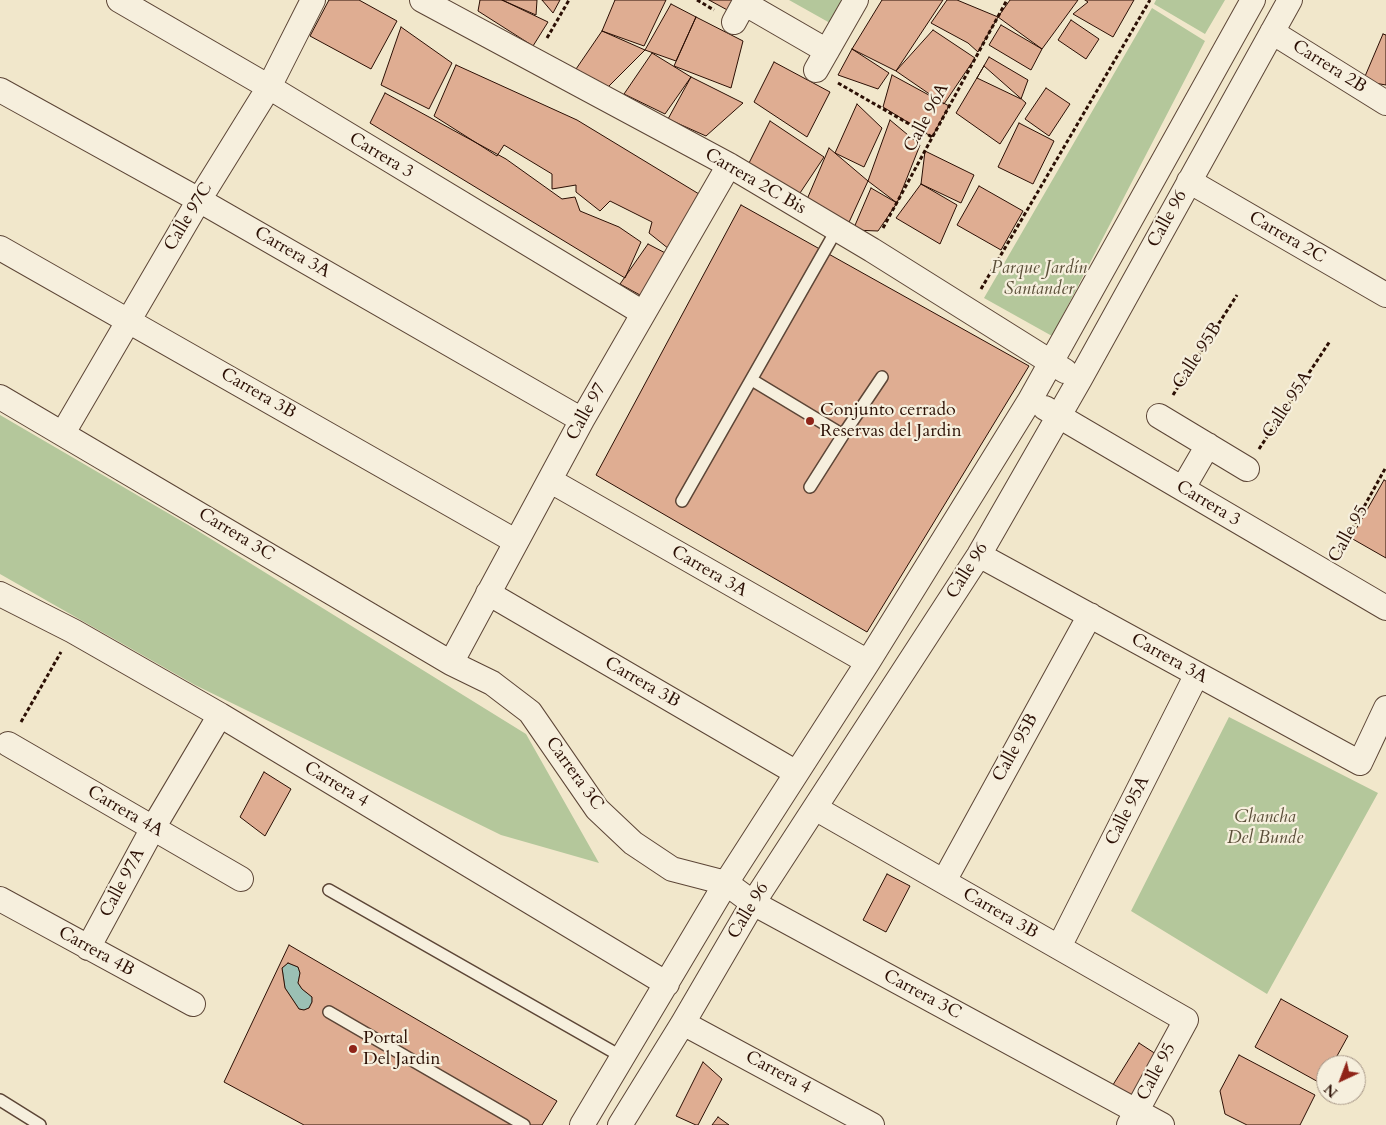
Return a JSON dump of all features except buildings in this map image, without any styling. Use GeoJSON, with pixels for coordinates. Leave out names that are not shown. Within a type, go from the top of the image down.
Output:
{"type":"FeatureCollection","features":[{"type":"Feature","properties":{"kind":"street","name":"Carrera 3"},"geometry":{"type":"LineString","coordinates":[[119,0],[269,87],[643,313]]}},
{"type":"Feature","properties":{"kind":"street","name":"Calle 97C"},"geometry":{"type":"LineString","coordinates":[[63,433],[128,319],[269,87],[313,0]]}},
{"type":"Feature","properties":{"kind":"street","name":"Carrera 2C Bis"},"geometry":{"type":"LineString","coordinates":[[422,0],[729,165],[872,250],[1051,363],[1080,379]]}},
{"type":"Feature","properties":{"kind":"street"},"geometry":{"type":"LineString","coordinates":[[741,8],[822,61],[856,0]]}},
{"type":"Feature","properties":{"kind":"street","name":"Calle 96"},"geometry":{"type":"LineString","coordinates":[[582,1125],[624,1058],[726,883],[868,662],[1030,400],[1253,0]]}},
{"type":"Feature","properties":{"kind":"street","name":"Calle 96"},"geometry":{"type":"LineString","coordinates":[[620,1125],[683,1024],[753,903],[979,555],[1059,417],[1290,0]]}},
{"type":"Feature","properties":{"kind":"street","name":"Carrera 2B"},"geometry":{"type":"LineString","coordinates":[[1272,32],[1386,103]]}},
{"type":"Feature","properties":{"kind":"street","name":"Carrera 3A"},"geometry":{"type":"LineString","coordinates":[[0,90],[199,200],[582,420]]}},
{"type":"Feature","properties":{"kind":"street","name":"Calle 97"},"geometry":{"type":"LineString","coordinates":[[451,662],[515,541],[551,481],[582,420],[729,165]]}},
{"type":"Feature","properties":{"kind":"street","name":"Carrera 2C"},"geometry":{"type":"LineString","coordinates":[[1189,181],[1386,295]]}},
{"type":"Feature","properties":{"kind":"street","name":"Carrera 3B"},"geometry":{"type":"LineString","coordinates":[[0,248],[128,319],[515,541]]}},
{"type":"Feature","properties":{"kind":"street","name":"Carrera 3C"},"geometry":{"type":"LineString","coordinates":[[0,397],[451,662],[492,683],[530,712],[598,809],[633,843],[672,869],[726,883],[753,903],[1133,1118],[1162,1125]]}},
{"type":"Feature","properties":{"kind":"street","name":"Carrera 3"},"geometry":{"type":"LineString","coordinates":[[1030,400],[1184,488],[1386,608]]}},
{"type":"Feature","properties":{"kind":"street"},"geometry":{"type":"LineString","coordinates":[[1159,416],[1247,468]]}},
{"type":"Feature","properties":{"kind":"street"},"geometry":{"type":"LineString","coordinates":[[1184,488],[1208,445]]}},
{"type":"Feature","properties":{"kind":"street","name":"Carrera 3A"},"geometry":{"type":"LineString","coordinates":[[551,481],[868,662]]}},
{"type":"Feature","properties":{"kind":"street","name":"Carrera 3A"},"geometry":{"type":"LineString","coordinates":[[979,555],[1360,763],[1386,708]]}},
{"type":"Feature","properties":{"kind":"street","name":"Carrera 4"},"geometry":{"type":"LineString","coordinates":[[0,594],[73,631],[220,715],[668,984]]}},
{"type":"Feature","properties":{"kind":"street","name":"Carrera 3B"},"geometry":{"type":"LineString","coordinates":[[488,594],[796,772]]}},
{"type":"Feature","properties":{"kind":"street","name":"Calle 95B"},"geometry":{"type":"LineString","coordinates":[[944,881],[1090,615]]}},
{"type":"Feature","properties":{"kind":"street","name":"Calle 95A"},"geometry":{"type":"LineString","coordinates":[[1059,947],[1197,674]]}},
{"type":"Feature","properties":{"kind":"street","name":"Calle 97A"},"geometry":{"type":"LineString","coordinates":[[88,948],[153,828],[220,715]]}},
{"type":"Feature","properties":{"kind":"street","name":"Carrera 4A"},"geometry":{"type":"LineString","coordinates":[[8,744],[241,879]]}},
{"type":"Feature","properties":{"kind":"street","name":"Carrera 3B"},"geometry":{"type":"LineString","coordinates":[[815,808],[1186,1020]]}},
{"type":"Feature","properties":{"kind":"street","name":"Carrera 4B"},"geometry":{"type":"LineString","coordinates":[[0,899],[193,1004]]}},
{"type":"Feature","properties":{"kind":"street","name":"Calle 95"},"geometry":{"type":"LineString","coordinates":[[1133,1118],[1186,1020]]}},
{"type":"Feature","properties":{"kind":"street","name":"Carrera 4"},"geometry":{"type":"LineString","coordinates":[[683,1024],[872,1125]]}},
{"type":"Feature","properties":{"kind":"lane"},"geometry":{"type":"LineString","coordinates":[[682,501],[837,229]]}},
{"type":"Feature","properties":{"kind":"lane"},"geometry":{"type":"LineString","coordinates":[[810,487],[882,377]]}},
{"type":"Feature","properties":{"kind":"lane"},"geometry":{"type":"LineString","coordinates":[[752,380],[843,435]]}},
{"type":"Feature","properties":{"kind":"lane"},"geometry":{"type":"LineString","coordinates":[[330,890],[624,1058]]}},
{"type":"Feature","properties":{"kind":"lane"},"geometry":{"type":"LineString","coordinates":[[329,1012],[524,1125]]}},
{"type":"Feature","properties":{"kind":"lane"},"geometry":{"type":"LineString","coordinates":[[0,1100],[40,1125]]}},
{"type":"Feature","properties":{"kind":"path"},"geometry":{"type":"LineString","coordinates":[[534,60],[569,0]]}},
{"type":"Feature","properties":{"kind":"path","name":"Calle 96A"},"geometry":{"type":"LineString","coordinates":[[872,250],[1007,0]]}},
{"type":"Feature","properties":{"kind":"path"},"geometry":{"type":"LineString","coordinates":[[968,311],[1150,0]]}},
{"type":"Feature","properties":{"kind":"path","name":"Calle 95B"},"geometry":{"type":"LineString","coordinates":[[1159,416],[1237,295]]}},
{"type":"Feature","properties":{"kind":"path","name":"Calle 95A"},"geometry":{"type":"LineString","coordinates":[[1247,468],[1330,341]]}},
{"type":"Feature","properties":{"kind":"path","name":"Calle 95"},"geometry":{"type":"LineString","coordinates":[[1326,574],[1386,467]]}},
{"type":"Feature","properties":{"kind":"path"},"geometry":{"type":"LineString","coordinates":[[8,744],[73,631]]}},
{"type":"Feature","properties":{"kind":"green space"},"geometry":{"type":"Polygon","coordinates":[[[789,0],[843,0],[830,23],[789,0]]]}},
{"type":"Feature","properties":{"kind":"green space"},"geometry":{"type":"Polygon","coordinates":[[[1156,0],[1225,0],[1205,34],[1154,4],[1156,0]]]}},
{"type":"Feature","properties":{"kind":"green space","name":"Parque Jardín Santander"},"geometry":{"type":"Polygon","coordinates":[[[1152,8],[1205,41],[1052,336],[984,298],[1152,8]]]}},
{"type":"Feature","properties":{"kind":"green space"},"geometry":{"type":"Polygon","coordinates":[[[0,415],[190,526],[526,734],[599,863],[501,835],[195,685],[0,574],[0,415]]]}},
{"type":"Feature","properties":{"kind":"green space","name":"Chancha Del Bunde"},"geometry":{"type":"Polygon","coordinates":[[[1229,717],[1378,793],[1267,994],[1131,911],[1229,717]]]}},
{"type":"Feature","properties":{"kind":"water"},"geometry":{"type":"Polygon","coordinates":[[[288,963],[298,967],[300,973],[298,983],[312,997],[309,1008],[299,1009],[285,988],[282,968],[288,963]]]}},
{"type":"Feature","properties":{"kind":"place","name":"Conjunto cerrado Reservas del Jardin"},"geometry":{"type":"Point","coordinates":[810,421]}},
{"type":"Feature","properties":{"kind":"place","name":"Portal Del Jardin"},"geometry":{"type":"Point","coordinates":[353,1049]}}]}
